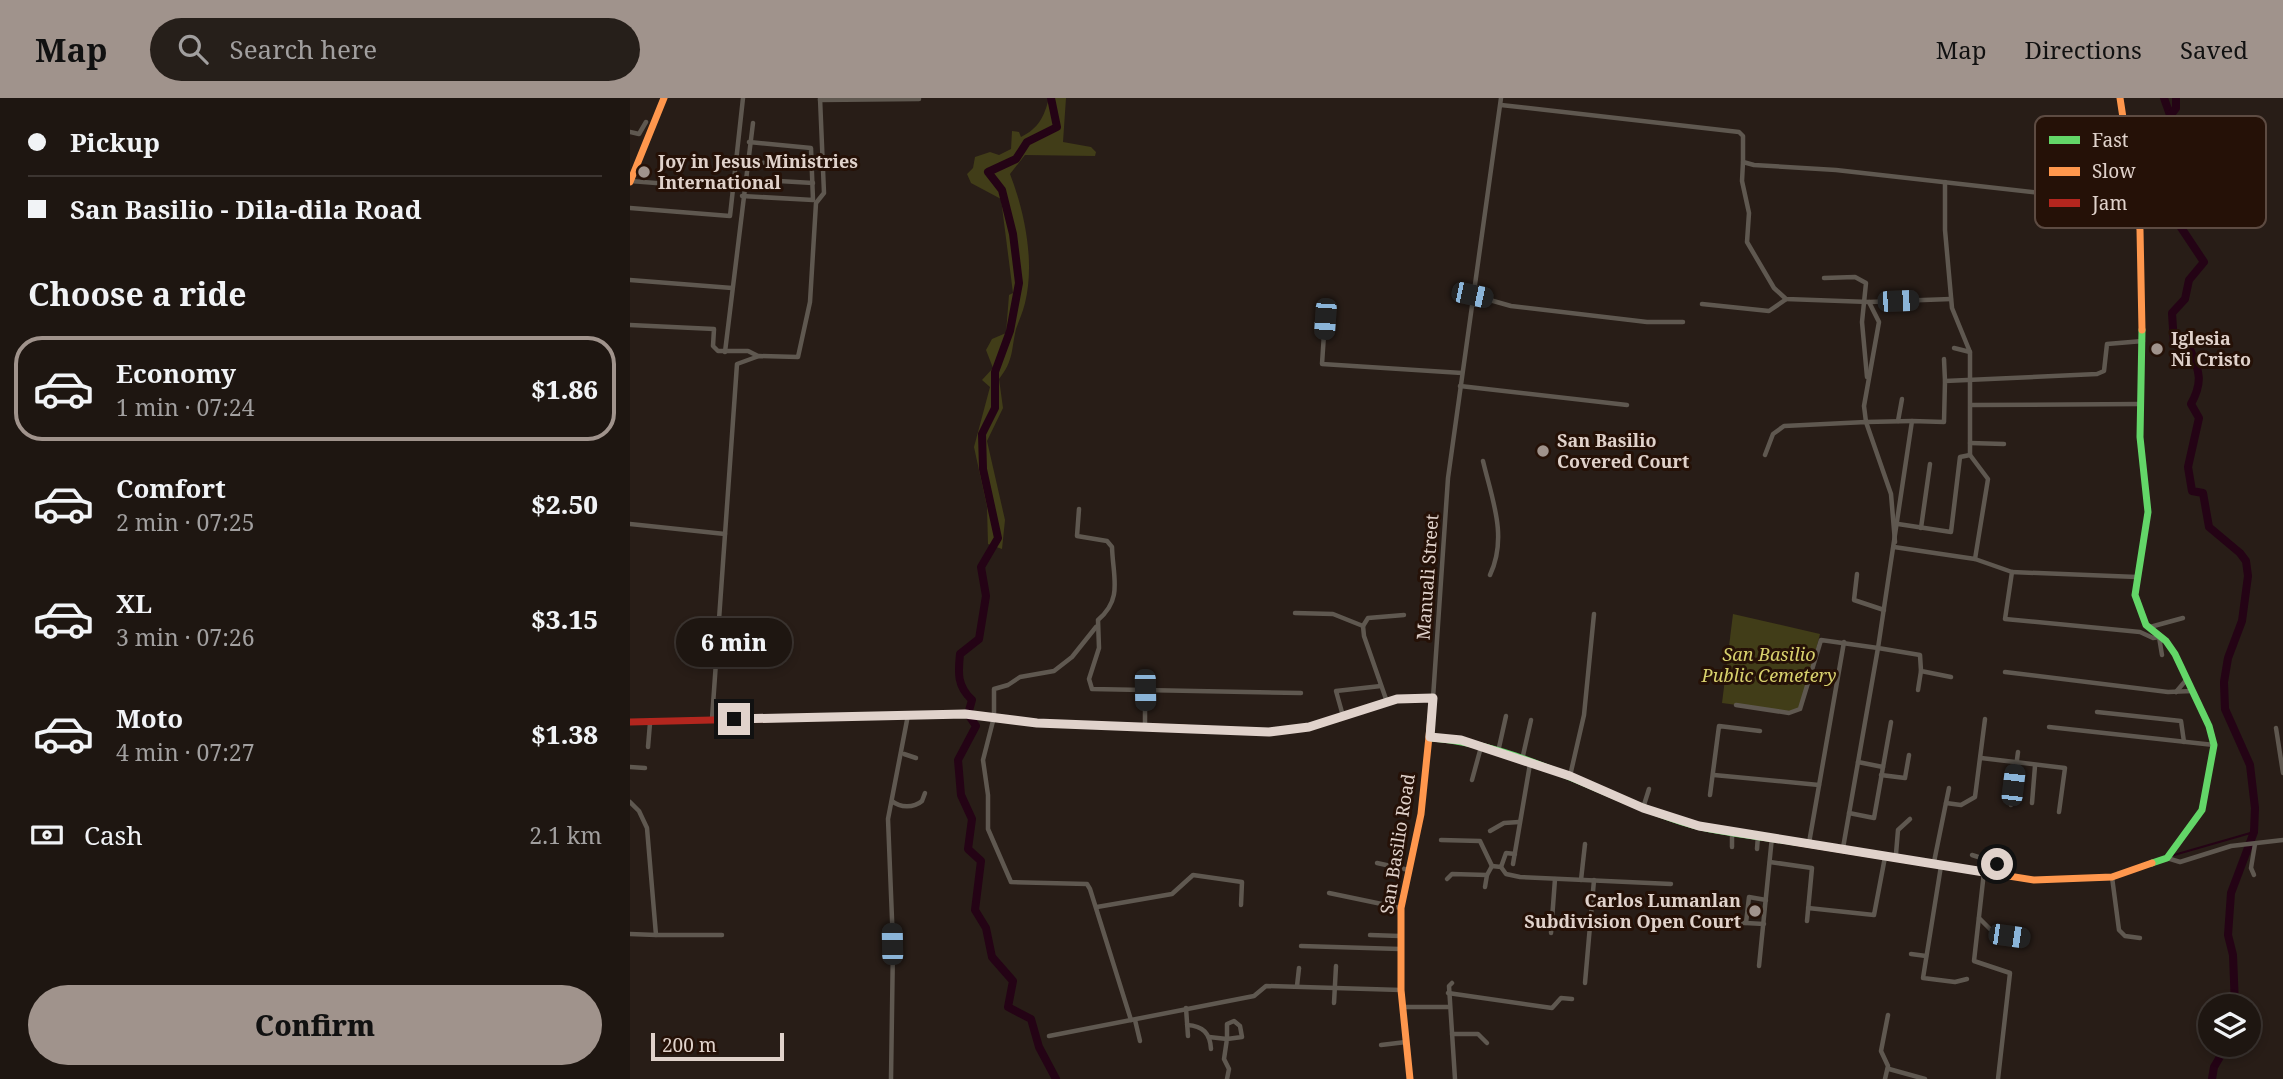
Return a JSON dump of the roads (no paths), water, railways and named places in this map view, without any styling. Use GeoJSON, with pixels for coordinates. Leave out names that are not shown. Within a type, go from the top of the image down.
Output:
{"type":"FeatureCollection","features":[{"type":"Feature","properties":{"kind":"street"},"geometry":{"type":"LineString","coordinates":[[664,98],[630,181],[733,189]]}},
{"type":"Feature","properties":{"kind":"street"},"geometry":{"type":"LineString","coordinates":[[630,208],[730,216],[743,98]]}},
{"type":"Feature","properties":{"kind":"street","name":"Manuali Street"},"geometry":{"type":"LineString","coordinates":[[1433,698],[1451,458],[1501,98]]}},
{"type":"Feature","properties":{"kind":"street"},"geometry":{"type":"LineString","coordinates":[[2120,98],[2123,116]]}},
{"type":"Feature","properties":{"kind":"street"},"geometry":{"type":"LineString","coordinates":[[712,719],[737,364],[743,359],[759,356],[798,357],[804,340],[814,265],[816,203],[824,193],[820,99],[919,99]]}},
{"type":"Feature","properties":{"kind":"street"},"geometry":{"type":"LineString","coordinates":[[1501,105],[1739,132],[1743,136],[1742,181],[1749,213],[1747,242],[1774,288],[1786,299]]}},
{"type":"Feature","properties":{"kind":"street"},"geometry":{"type":"LineString","coordinates":[[630,132],[639,134],[646,122]]}},
{"type":"Feature","properties":{"kind":"street"},"geometry":{"type":"LineString","coordinates":[[725,352],[752,123]]}},
{"type":"Feature","properties":{"kind":"street"},"geometry":{"type":"LineString","coordinates":[[742,196],[811,201],[813,165],[809,147],[749,142]]}},
{"type":"Feature","properties":{"kind":"street"},"geometry":{"type":"LineString","coordinates":[[746,162],[813,165]]}},
{"type":"Feature","properties":{"kind":"street"},"geometry":{"type":"LineString","coordinates":[[1743,162],[2035,192]]}},
{"type":"Feature","properties":{"kind":"street"},"geometry":{"type":"LineString","coordinates":[[744,179],[813,183]]}},
{"type":"Feature","properties":{"kind":"street"},"geometry":{"type":"LineString","coordinates":[[1945,182],[1944,209],[1951,299],[1970,352],[1970,455],[1988,479],[1975,559]]}},
{"type":"Feature","properties":{"kind":"street"},"geometry":{"type":"LineString","coordinates":[[1430,737],[1453,738],[1570,776],[1643,808],[1690,824],[1732,832],[1843,848],[1885,857],[1986,867],[2049,880],[2112,877],[2167,858],[2202,810],[2214,745],[2209,726],[2172,649],[2141,617],[2136,599],[2148,512],[2140,437],[2144,341],[2139,228]]}},
{"type":"Feature","properties":{"kind":"street"},"geometry":{"type":"LineString","coordinates":[[1824,278],[1861,278],[1867,285],[1867,302],[1862,322],[1868,383]]}},
{"type":"Feature","properties":{"kind":"street"},"geometry":{"type":"LineString","coordinates":[[630,280],[732,288]]}},
{"type":"Feature","properties":{"kind":"street"},"geometry":{"type":"LineString","coordinates":[[1472,295],[1511,306],[1647,322],[1656,319],[1683,322]]}},
{"type":"Feature","properties":{"kind":"street"},"geometry":{"type":"LineString","coordinates":[[1702,304],[1769,311],[1786,299],[1867,302],[1951,299]]}},
{"type":"Feature","properties":{"kind":"street"},"geometry":{"type":"LineString","coordinates":[[1867,302],[1879,321],[1868,383],[1866,422],[1891,494],[1896,523]]}},
{"type":"Feature","properties":{"kind":"street"},"geometry":{"type":"LineString","coordinates":[[1325,319],[1322,365],[1462,373]]}},
{"type":"Feature","properties":{"kind":"street"},"geometry":{"type":"LineString","coordinates":[[630,325],[714,329],[713,346],[725,352],[740,351],[759,356]]}},
{"type":"Feature","properties":{"kind":"street"},"geometry":{"type":"LineString","coordinates":[[1945,381],[2101,373],[2104,371],[2107,344],[2144,341]]}},
{"type":"Feature","properties":{"kind":"street"},"geometry":{"type":"LineString","coordinates":[[1954,348],[1970,352]]}},
{"type":"Feature","properties":{"kind":"street"},"geometry":{"type":"LineString","coordinates":[[740,351],[743,359]]}},
{"type":"Feature","properties":{"kind":"street"},"geometry":{"type":"LineString","coordinates":[[1765,454],[1773,434],[1784,426],[1898,421],[1944,422],[1944,359]]}},
{"type":"Feature","properties":{"kind":"street"},"geometry":{"type":"LineString","coordinates":[[1460,386],[1627,405]]}},
{"type":"Feature","properties":{"kind":"street"},"geometry":{"type":"LineString","coordinates":[[1898,421],[1902,399]]}},
{"type":"Feature","properties":{"kind":"street"},"geometry":{"type":"LineString","coordinates":[[1971,405],[2141,404]]}},
{"type":"Feature","properties":{"kind":"street"},"geometry":{"type":"LineString","coordinates":[[1843,848],[1895,545],[1912,421]]}},
{"type":"Feature","properties":{"kind":"street"},"geometry":{"type":"LineString","coordinates":[[1970,443],[2004,444]]}},
{"type":"Feature","properties":{"kind":"street"},"geometry":{"type":"LineString","coordinates":[[1896,523],[1951,532],[1960,457],[1970,455]]}},
{"type":"Feature","properties":{"kind":"street"},"geometry":{"type":"LineString","coordinates":[[1483,461],[1496,508],[1499,542],[1496,562],[1490,575]]}},
{"type":"Feature","properties":{"kind":"street"},"geometry":{"type":"LineString","coordinates":[[1921,528],[1930,464]]}},
{"type":"Feature","properties":{"kind":"street"},"geometry":{"type":"LineString","coordinates":[[1079,509],[1077,536],[1107,541],[1112,547],[1113,606],[1098,620],[1096,627],[1072,657],[1054,671],[1028,674],[1008,685],[996,686],[984,754],[988,829],[1007,877],[1016,883],[1087,884],[1097,907],[1140,1041]]}},
{"type":"Feature","properties":{"kind":"street"},"geometry":{"type":"LineString","coordinates":[[630,524],[725,534]]}},
{"type":"Feature","properties":{"kind":"street"},"geometry":{"type":"LineString","coordinates":[[1895,545],[1975,559],[2012,572],[2137,577]]}},
{"type":"Feature","properties":{"kind":"street"},"geometry":{"type":"LineString","coordinates":[[2012,572],[2005,619],[2129,631],[2153,638],[2159,637]]}},
{"type":"Feature","properties":{"kind":"street"},"geometry":{"type":"LineString","coordinates":[[1857,574],[1854,600],[1884,610]]}},
{"type":"Feature","properties":{"kind":"street"},"geometry":{"type":"LineString","coordinates":[[1295,613],[1333,614],[1363,626]]}},
{"type":"Feature","properties":{"kind":"street"},"geometry":{"type":"LineString","coordinates":[[1570,776],[1584,715],[1594,614]]}},
{"type":"Feature","properties":{"kind":"street"},"geometry":{"type":"LineString","coordinates":[[1387,702],[1363,626],[1368,618],[1404,615]]}},
{"type":"Feature","properties":{"kind":"street"},"geometry":{"type":"LineString","coordinates":[[2149,628],[2183,618]]}},
{"type":"Feature","properties":{"kind":"street"},"geometry":{"type":"LineString","coordinates":[[1096,627],[1100,648],[1090,687],[1301,693]]}},
{"type":"Feature","properties":{"kind":"street"},"geometry":{"type":"LineString","coordinates":[[2159,637],[2162,655]]}},
{"type":"Feature","properties":{"kind":"street"},"geometry":{"type":"LineString","coordinates":[[1736,705],[1779,712],[1797,711],[1803,705],[1820,641],[1844,642],[1920,655],[1918,690]]}},
{"type":"Feature","properties":{"kind":"street"},"geometry":{"type":"LineString","coordinates":[[1809,843],[1844,642]]}},
{"type":"Feature","properties":{"kind":"street"},"geometry":{"type":"LineString","coordinates":[[1921,671],[1951,677]]}},
{"type":"Feature","properties":{"kind":"street"},"geometry":{"type":"LineString","coordinates":[[2004,672],[2175,692],[2192,691]]}},
{"type":"Feature","properties":{"kind":"street"},"geometry":{"type":"LineString","coordinates":[[2175,692],[2187,679]]}},
{"type":"Feature","properties":{"kind":"street"},"geometry":{"type":"LineString","coordinates":[[1343,716],[1336,691],[1381,686]]}},
{"type":"Feature","properties":{"kind":"street"},"geometry":{"type":"LineString","coordinates":[[1145,690],[1145,727]]}},
{"type":"Feature","properties":{"kind":"street"},"geometry":{"type":"LineString","coordinates":[[630,722],[965,714],[1037,723],[1269,732],[1309,727],[1387,702],[1433,698]]}},
{"type":"Feature","properties":{"kind":"street","name":"San Basilio Road"},"geometry":{"type":"LineString","coordinates":[[1410,1079],[1401,990],[1401,908],[1421,814],[1433,698]]}},
{"type":"Feature","properties":{"kind":"street"},"geometry":{"type":"LineString","coordinates":[[2097,712],[2181,721],[2183,742]]}},
{"type":"Feature","properties":{"kind":"street"},"geometry":{"type":"LineString","coordinates":[[891,1079],[892,925],[888,833],[892,801],[904,753],[908,715]]}},
{"type":"Feature","properties":{"kind":"street"},"geometry":{"type":"LineString","coordinates":[[1498,753],[1506,716]]}},
{"type":"Feature","properties":{"kind":"street"},"geometry":{"type":"LineString","coordinates":[[1946,803],[1961,805],[1973,800],[1985,719]]}},
{"type":"Feature","properties":{"kind":"street"},"geometry":{"type":"LineString","coordinates":[[1521,761],[1531,720]]}},
{"type":"Feature","properties":{"kind":"street"},"geometry":{"type":"LineString","coordinates":[[1849,813],[1874,818],[1891,722]]}},
{"type":"Feature","properties":{"kind":"street"},"geometry":{"type":"LineString","coordinates":[[648,747],[650,723]]}},
{"type":"Feature","properties":{"kind":"street"},"geometry":{"type":"LineString","coordinates":[[1710,796],[1719,726],[1760,731]]}},
{"type":"Feature","properties":{"kind":"street"},"geometry":{"type":"LineString","coordinates":[[2049,727],[2214,745]]}},
{"type":"Feature","properties":{"kind":"street"},"geometry":{"type":"LineString","coordinates":[[2276,728],[2283,773]]}},
{"type":"Feature","properties":{"kind":"street"},"geometry":{"type":"LineString","coordinates":[[1472,780],[1481,747]]}},
{"type":"Feature","properties":{"kind":"street"},"geometry":{"type":"LineString","coordinates":[[2011,805],[2018,751]]}},
{"type":"Feature","properties":{"kind":"street"},"geometry":{"type":"LineString","coordinates":[[904,753],[916,758]]}},
{"type":"Feature","properties":{"kind":"street"},"geometry":{"type":"LineString","coordinates":[[1881,775],[1905,778],[1909,755]]}},
{"type":"Feature","properties":{"kind":"street"},"geometry":{"type":"LineString","coordinates":[[1980,758],[2065,768],[2059,812]]}},
{"type":"Feature","properties":{"kind":"street"},"geometry":{"type":"LineString","coordinates":[[1858,762],[1883,766]]}},
{"type":"Feature","properties":{"kind":"street"},"geometry":{"type":"LineString","coordinates":[[1513,864],[1530,764]]}},
{"type":"Feature","properties":{"kind":"street"},"geometry":{"type":"LineString","coordinates":[[630,766],[645,768]]}},
{"type":"Feature","properties":{"kind":"street"},"geometry":{"type":"LineString","coordinates":[[2032,803],[2035,766]]}},
{"type":"Feature","properties":{"kind":"street"},"geometry":{"type":"LineString","coordinates":[[1714,775],[1819,785]]}},
{"type":"Feature","properties":{"kind":"street"},"geometry":{"type":"LineString","coordinates":[[1949,788],[1936,863],[1926,956],[1920,978],[1955,982],[1967,979]]}},
{"type":"Feature","properties":{"kind":"street"},"geometry":{"type":"LineString","coordinates":[[1643,808],[1649,789]]}},
{"type":"Feature","properties":{"kind":"street"},"geometry":{"type":"LineString","coordinates":[[892,801],[901,806],[917,805],[922,802],[925,793]]}},
{"type":"Feature","properties":{"kind":"street"},"geometry":{"type":"LineString","coordinates":[[630,802],[647,828],[656,935]]}},
{"type":"Feature","properties":{"kind":"street"},"geometry":{"type":"LineString","coordinates":[[1896,857],[1898,830],[1910,819]]}},
{"type":"Feature","properties":{"kind":"street"},"geometry":{"type":"LineString","coordinates":[[1490,831],[1504,822],[1520,822]]}},
{"type":"Feature","properties":{"kind":"street"},"geometry":{"type":"LineString","coordinates":[[1732,832],[1732,847]]}},
{"type":"Feature","properties":{"kind":"street"},"geometry":{"type":"LineString","coordinates":[[1757,849],[1758,835]]}},
{"type":"Feature","properties":{"kind":"street"},"geometry":{"type":"LineString","coordinates":[[1759,966],[1772,837]]}},
{"type":"Feature","properties":{"kind":"street"},"geometry":{"type":"LineString","coordinates":[[1441,840],[1480,841],[1492,866]]}},
{"type":"Feature","properties":{"kind":"street"},"geometry":{"type":"LineString","coordinates":[[2167,858],[2180,862],[2240,845],[2283,840]]}},
{"type":"Feature","properties":{"kind":"street"},"geometry":{"type":"LineString","coordinates":[[1581,880],[1586,844]]}},
{"type":"Feature","properties":{"kind":"street"},"geometry":{"type":"LineString","coordinates":[[2253,844],[2251,869],[2254,875]]}},
{"type":"Feature","properties":{"kind":"street"},"geometry":{"type":"LineString","coordinates":[[1501,867],[1506,853],[1514,854]]}},
{"type":"Feature","properties":{"kind":"street"},"geometry":{"type":"LineString","coordinates":[[1972,855],[1986,867]]}},
{"type":"Feature","properties":{"kind":"street"},"geometry":{"type":"LineString","coordinates":[[1808,908],[1874,915],[1885,857]]}},
{"type":"Feature","properties":{"kind":"street"},"geometry":{"type":"LineString","coordinates":[[1770,862],[1812,868],[1807,920]]}},
{"type":"Feature","properties":{"kind":"street"},"geometry":{"type":"LineString","coordinates":[[1377,863],[1409,870]]}},
{"type":"Feature","properties":{"kind":"street"},"geometry":{"type":"LineString","coordinates":[[1986,867],[2000,864]]}},
{"type":"Feature","properties":{"kind":"street"},"geometry":{"type":"LineString","coordinates":[[1492,866],[1501,867],[1510,876],[1671,884]]}},
{"type":"Feature","properties":{"kind":"street"},"geometry":{"type":"LineString","coordinates":[[1485,887],[1492,866]]}},
{"type":"Feature","properties":{"kind":"street"},"geometry":{"type":"LineString","coordinates":[[1986,867],[1974,961],[2010,973],[1998,1079]]}},
{"type":"Feature","properties":{"kind":"street"},"geometry":{"type":"LineString","coordinates":[[1447,879],[1452,874],[1487,875]]}},
{"type":"Feature","properties":{"kind":"street"},"geometry":{"type":"LineString","coordinates":[[1097,907],[1171,894],[1188,877],[1200,875],[1242,882],[1241,905]]}},
{"type":"Feature","properties":{"kind":"street"},"geometry":{"type":"LineString","coordinates":[[2112,877],[2119,930],[2125,936],[2140,938]]}},
{"type":"Feature","properties":{"kind":"street"},"geometry":{"type":"LineString","coordinates":[[1550,933],[1555,879]]}},
{"type":"Feature","properties":{"kind":"street"},"geometry":{"type":"LineString","coordinates":[[1585,983],[1594,880]]}},
{"type":"Feature","properties":{"kind":"street"},"geometry":{"type":"LineString","coordinates":[[1329,893],[1401,908]]}},
{"type":"Feature","properties":{"kind":"street"},"geometry":{"type":"LineString","coordinates":[[1746,922],[1749,897],[1766,900]]}},
{"type":"Feature","properties":{"kind":"street"},"geometry":{"type":"LineString","coordinates":[[1979,918],[1991,930],[2027,939]]}},
{"type":"Feature","properties":{"kind":"street"},"geometry":{"type":"LineString","coordinates":[[1728,923],[1764,924]]}},
{"type":"Feature","properties":{"kind":"street"},"geometry":{"type":"LineString","coordinates":[[630,934],[722,935]]}},
{"type":"Feature","properties":{"kind":"street"},"geometry":{"type":"LineString","coordinates":[[1370,935],[1400,936]]}},
{"type":"Feature","properties":{"kind":"street"},"geometry":{"type":"LineString","coordinates":[[1301,946],[1400,949]]}},
{"type":"Feature","properties":{"kind":"street"},"geometry":{"type":"LineString","coordinates":[[1910,954],[1926,956]]}},
{"type":"Feature","properties":{"kind":"street"},"geometry":{"type":"LineString","coordinates":[[1334,1003],[1336,966]]}},
{"type":"Feature","properties":{"kind":"street"},"geometry":{"type":"LineString","coordinates":[[1297,986],[1298,968]]}},
{"type":"Feature","properties":{"kind":"street"},"geometry":{"type":"LineString","coordinates":[[1452,983],[1448,993],[1448,1007],[1455,1079]]}},
{"type":"Feature","properties":{"kind":"street"},"geometry":{"type":"LineString","coordinates":[[1049,1036],[1254,996],[1266,986],[1401,990]]}},
{"type":"Feature","properties":{"kind":"street"},"geometry":{"type":"LineString","coordinates":[[1448,993],[1552,1008],[1561,998],[1572,999]]}},
{"type":"Feature","properties":{"kind":"street"},"geometry":{"type":"LineString","coordinates":[[1402,1007],[1448,1007]]}},
{"type":"Feature","properties":{"kind":"street"},"geometry":{"type":"LineString","coordinates":[[1186,1009],[1188,1037]]}},
{"type":"Feature","properties":{"kind":"street"},"geometry":{"type":"LineString","coordinates":[[1885,1079],[1889,1069],[1881,1051],[1888,1015]]}},
{"type":"Feature","properties":{"kind":"street"},"geometry":{"type":"LineString","coordinates":[[1209,1037],[1227,1039],[1242,1037],[1236,1022],[1227,1024],[1227,1039],[1224,1052],[1229,1069],[1227,1079]]}},
{"type":"Feature","properties":{"kind":"street"},"geometry":{"type":"LineString","coordinates":[[1187,1025],[1202,1027],[1209,1037],[1210,1049]]}},
{"type":"Feature","properties":{"kind":"street"},"geometry":{"type":"LineString","coordinates":[[1452,1034],[1478,1034],[1487,1043]]}},
{"type":"Feature","properties":{"kind":"street"},"geometry":{"type":"LineString","coordinates":[[1381,1045],[1406,1042]]}},
{"type":"Feature","properties":{"kind":"street"},"geometry":{"type":"LineString","coordinates":[[1889,1069],[1926,1079]]}},
{"type":"Feature","properties":{"kind":"waterway"},"geometry":{"type":"LineString","coordinates":[[1051,98],[1057,127],[1027,142],[1016,159],[988,172],[1002,190],[1013,234],[1019,283],[1010,331],[995,372],[995,408],[982,434],[983,469],[998,538],[981,567],[986,596],[979,639],[960,654],[960,679],[972,700],[968,714],[976,726],[958,760],[961,795],[972,819],[968,849],[981,861],[975,910],[986,928],[992,957],[1013,981],[1008,1007],[1031,1019],[1039,1047],[1056,1079]]}},
{"type":"Feature","properties":{"kind":"waterway"},"geometry":{"type":"LineString","coordinates":[[2164,98],[2170,115]]}},
{"type":"Feature","properties":{"kind":"waterway"},"geometry":{"type":"LineString","coordinates":[[2170,116],[2176,108],[2176,98]]}},
{"type":"Feature","properties":{"kind":"waterway"},"geometry":{"type":"LineString","coordinates":[[2181,228],[2204,262],[2189,280],[2185,299],[2172,313],[2174,344],[2190,349],[2199,377],[2191,404],[2199,418],[2188,467],[2192,491],[2203,493],[2209,527],[2240,553],[2246,561],[2248,576],[2242,621],[2228,658],[2224,682],[2225,709],[2250,765],[2255,808],[2254,832],[2231,893],[2228,935],[2233,955],[2235,994]]}},
{"type":"Feature","properties":{"kind":"waterway"},"geometry":{"type":"LineString","coordinates":[[2174,855],[2254,832]]}},
{"type":"Feature","properties":{"kind":"waterway"},"geometry":{"type":"LineString","coordinates":[[2212,1079],[2214,1067],[2220,1057]]}},
{"type":"Feature","properties":{"kind":"place","name":"Joy in Jesus Ministries International"},"geometry":{"type":"Point","coordinates":[644,172]}},
{"type":"Feature","properties":{"kind":"place","name":"Iglesia Ni Cristo"},"geometry":{"type":"Point","coordinates":[2157,349]}},
{"type":"Feature","properties":{"kind":"place","name":"San Basilio Covered Court"},"geometry":{"type":"Point","coordinates":[1543,451]}},
{"type":"Feature","properties":{"kind":"place","name":"Carlos Lumanlan Subdivision Open Court"},"geometry":{"type":"Point","coordinates":[1755,911]}},
{"type":"Feature","properties":{"kind":"park label","name":"San Basilio Public Cemetery"},"geometry":{"type":"Point","coordinates":[1769,665]}}]}
